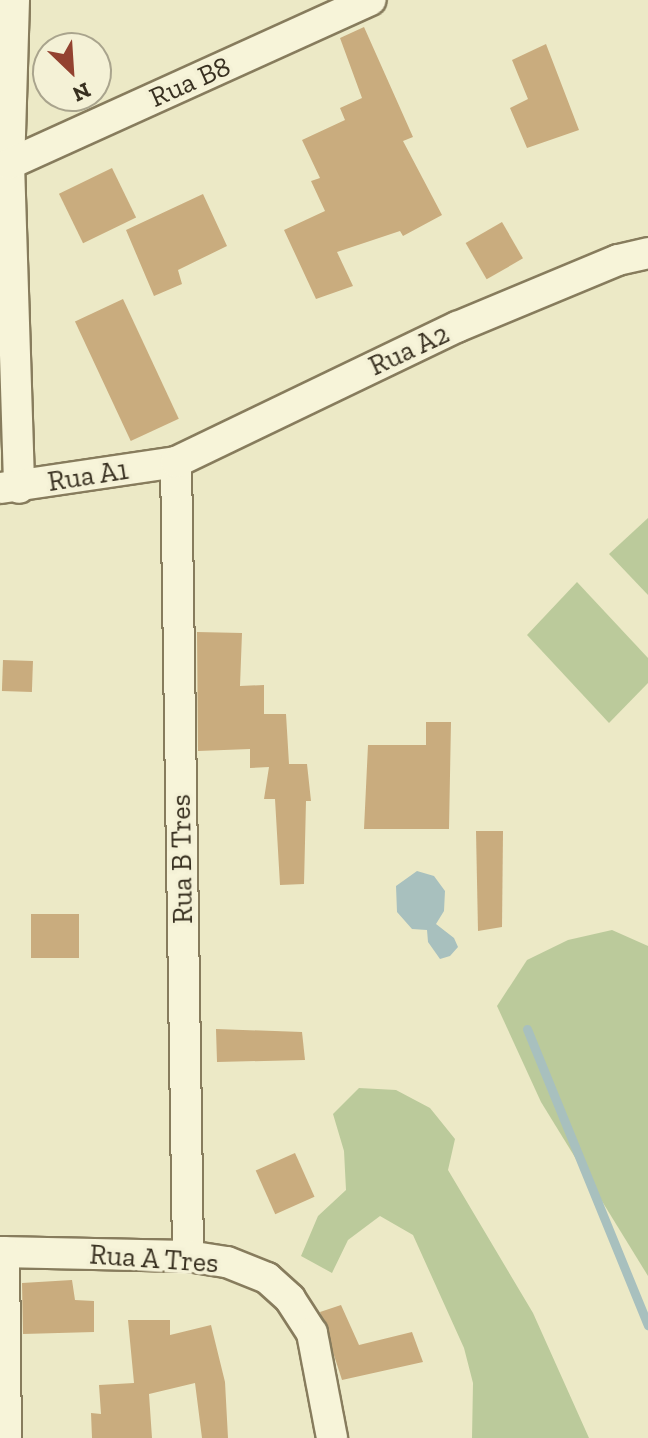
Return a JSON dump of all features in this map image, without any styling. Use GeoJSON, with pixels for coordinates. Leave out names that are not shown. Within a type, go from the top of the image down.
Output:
{"type":"FeatureCollection","features":[{"type":"Feature","properties":{"kind":"street"},"geometry":{"type":"LineString","coordinates":[[9,488],[9,164],[14,0]]}},
{"type":"Feature","properties":{"kind":"street","name":"Rua B8"},"geometry":{"type":"LineString","coordinates":[[9,164],[371,0]]}},
{"type":"Feature","properties":{"kind":"street","name":"Rua A2"},"geometry":{"type":"LineString","coordinates":[[176,462],[457,327],[618,260],[648,253]]}},
{"type":"Feature","properties":{"kind":"street","name":"Rua A1"},"geometry":{"type":"LineString","coordinates":[[9,488],[176,462]]}},
{"type":"Feature","properties":{"kind":"street","name":"Rua B Tres"},"geometry":{"type":"LineString","coordinates":[[176,462],[188,1256]]}},
{"type":"Feature","properties":{"kind":"street"},"geometry":{"type":"LineString","coordinates":[[2,1252],[6,1438]]}},
{"type":"Feature","properties":{"kind":"street","name":"Rua A Tres"},"geometry":{"type":"LineString","coordinates":[[2,1252],[188,1256],[227,1262],[267,1278],[290,1299],[312,1333],[332,1438]]}},
{"type":"Feature","properties":{"kind":"green space"},"geometry":{"type":"Polygon","coordinates":[[[648,518],[648,595],[609,554],[648,518]]]}},
{"type":"Feature","properties":{"kind":"green space"},"geometry":{"type":"Polygon","coordinates":[[[577,582],[648,658],[648,683],[609,723],[527,635],[577,582]]]}},
{"type":"Feature","properties":{"kind":"green space"},"geometry":{"type":"Polygon","coordinates":[[[612,930],[648,946],[648,1276],[541,1102],[497,1006],[527,960],[568,940],[612,930]]]}},
{"type":"Feature","properties":{"kind":"green space"},"geometry":{"type":"Polygon","coordinates":[[[359,1088],[396,1090],[430,1108],[455,1139],[448,1170],[533,1313],[589,1438],[472,1438],[473,1383],[464,1348],[413,1235],[380,1216],[348,1240],[332,1273],[301,1256],[318,1216],[346,1190],[344,1151],[333,1114],[359,1088]]]}},
{"type":"Feature","properties":{"kind":"water"},"geometry":{"type":"Polygon","coordinates":[[[417,871],[434,876],[445,891],[444,911],[436,924],[454,938],[458,947],[450,956],[440,959],[428,942],[427,930],[412,929],[397,912],[396,886],[417,871]]]}},
{"type":"Feature","properties":{"kind":"building"},"geometry":{"type":"Polygon","coordinates":[[[364,27],[413,137],[403,141],[442,215],[403,236],[400,231],[337,252],[353,286],[316,299],[284,230],[325,211],[311,181],[320,178],[302,140],[345,120],[340,108],[362,98],[340,38],[364,27]]]}},
{"type":"Feature","properties":{"kind":"building"},"geometry":{"type":"Polygon","coordinates":[[[546,44],[579,130],[527,148],[510,108],[528,99],[512,60],[546,44]]]}},
{"type":"Feature","properties":{"kind":"building"},"geometry":{"type":"Polygon","coordinates":[[[112,168],[136,217],[83,243],[59,194],[112,168]]]}},
{"type":"Feature","properties":{"kind":"building"},"geometry":{"type":"Polygon","coordinates":[[[203,194],[227,246],[178,270],[182,284],[154,296],[126,230],[203,194]]]}},
{"type":"Feature","properties":{"kind":"building"},"geometry":{"type":"Polygon","coordinates":[[[502,222],[523,258],[487,279],[466,243],[502,222]]]}},
{"type":"Feature","properties":{"kind":"building"},"geometry":{"type":"Polygon","coordinates":[[[123,299],[179,419],[131,441],[75,321],[123,299]]]}},
{"type":"Feature","properties":{"kind":"building"},"geometry":{"type":"Polygon","coordinates":[[[197,632],[242,633],[240,686],[264,685],[264,714],[286,714],[289,764],[307,764],[311,801],[306,801],[304,884],[280,885],[275,799],[264,799],[269,767],[250,768],[250,749],[198,751],[197,632]]]}},
{"type":"Feature","properties":{"kind":"building"},"geometry":{"type":"Polygon","coordinates":[[[3,660],[33,661],[32,692],[2,691],[3,660]]]}},
{"type":"Feature","properties":{"kind":"building"},"geometry":{"type":"Polygon","coordinates":[[[426,722],[451,722],[449,829],[364,829],[368,745],[426,745],[426,722]]]}},
{"type":"Feature","properties":{"kind":"building"},"geometry":{"type":"Polygon","coordinates":[[[476,831],[503,831],[502,927],[478,931],[476,831]]]}},
{"type":"Feature","properties":{"kind":"building"},"geometry":{"type":"Polygon","coordinates":[[[31,914],[79,914],[79,958],[31,958],[31,914]]]}},
{"type":"Feature","properties":{"kind":"building"},"geometry":{"type":"Polygon","coordinates":[[[216,1029],[302,1032],[305,1060],[217,1062],[216,1029]]]}},
{"type":"Feature","properties":{"kind":"building"},"geometry":{"type":"Polygon","coordinates":[[[295,1153],[315,1197],[275,1214],[256,1170],[295,1153]]]}},
{"type":"Feature","properties":{"kind":"building"},"geometry":{"type":"Polygon","coordinates":[[[72,1280],[75,1300],[94,1301],[94,1332],[23,1334],[22,1283],[72,1280]]]}},
{"type":"Feature","properties":{"kind":"building"},"geometry":{"type":"Polygon","coordinates":[[[341,1305],[359,1345],[412,1332],[423,1362],[342,1380],[320,1312],[341,1305]]]}},
{"type":"Feature","properties":{"kind":"building"},"geometry":{"type":"Polygon","coordinates":[[[128,1320],[170,1320],[170,1335],[211,1325],[225,1382],[228,1438],[202,1438],[195,1383],[149,1394],[152,1438],[92,1438],[91,1413],[101,1414],[99,1385],[134,1383],[128,1320]]]}},
{"type":"Feature","properties":{"kind":"waterway"},"geometry":{"type":"LineString","coordinates":[[527,1029],[648,1325]]}}]}
